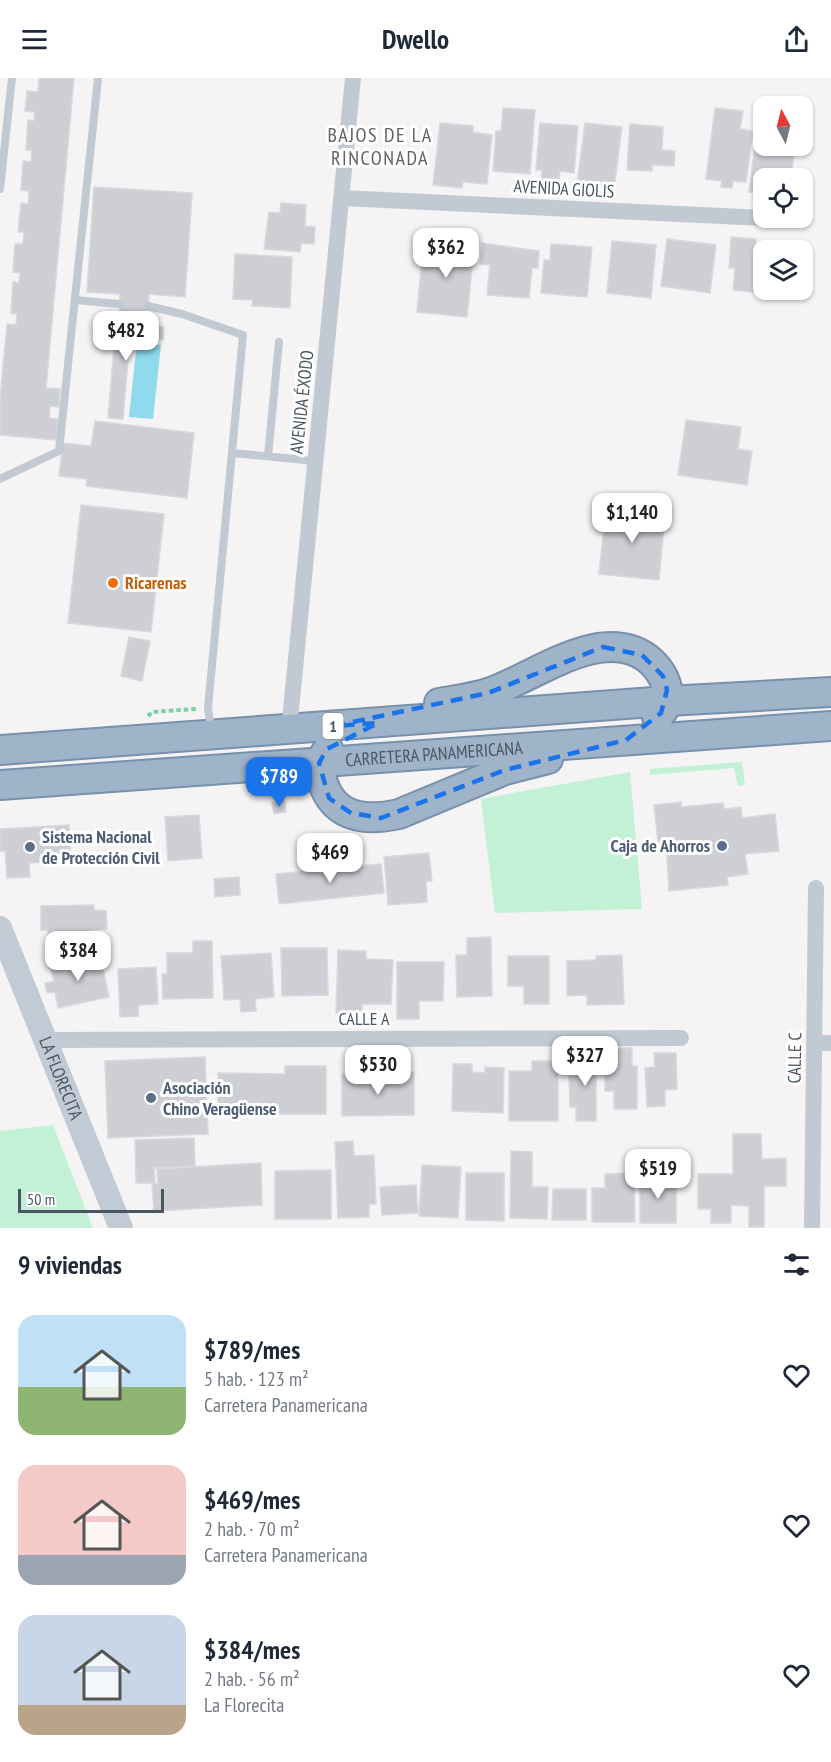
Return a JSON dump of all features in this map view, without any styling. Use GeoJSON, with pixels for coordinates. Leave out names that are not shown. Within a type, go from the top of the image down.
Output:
{"type":"FeatureCollection","features":[{"type":"Feature","properties":{"kind":"highway"},"geometry":{"type":"LineString","coordinates":[[334,726],[488,693],[581,652],[603,647],[630,650],[650,661],[663,676],[667,701],[665,707],[655,718],[460,752]]}},
{"type":"Feature","properties":{"kind":"highway","name":"CARRETERA PANAMERICANA"},"geometry":{"type":"LineString","coordinates":[[0,750],[667,701],[831,692]]}},
{"type":"Feature","properties":{"kind":"highway"},"geometry":{"type":"LineString","coordinates":[[539,711],[334,745],[322,754],[319,763],[324,790],[336,805],[351,813],[381,818],[399,814],[506,770],[626,740]]}},
{"type":"Feature","properties":{"kind":"highway","name":"CARRETERA PANAMERICANA"},"geometry":{"type":"LineString","coordinates":[[0,785],[831,726]]}},
{"type":"Feature","properties":{"kind":"main road","name":"LA FLORECITA"},"geometry":{"type":"LineString","coordinates":[[0,928],[121,1228]]}},
{"type":"Feature","properties":{"kind":"street","name":"AVENIDA ÉXODO"},"geometry":{"type":"LineString","coordinates":[[289,730],[353,78]]}},
{"type":"Feature","properties":{"kind":"street","name":"AVENIDA GIOLIS"},"geometry":{"type":"LineString","coordinates":[[342,198],[753,217]]}},
{"type":"Feature","properties":{"kind":"street","name":"CALLE C"},"geometry":{"type":"LineString","coordinates":[[812,1228],[823,1043],[816,888]]}},
{"type":"Feature","properties":{"kind":"street","name":"CALLE A"},"geometry":{"type":"LineString","coordinates":[[47,1040],[681,1038]]}},
{"type":"Feature","properties":{"kind":"lane"},"geometry":{"type":"LineString","coordinates":[[0,189],[12,78]]}},
{"type":"Feature","properties":{"kind":"lane"},"geometry":{"type":"LineString","coordinates":[[0,479],[59,451],[98,78]]}},
{"type":"Feature","properties":{"kind":"lane"},"geometry":{"type":"LineString","coordinates":[[75,300],[119,304]]}},
{"type":"Feature","properties":{"kind":"lane"},"geometry":{"type":"LineString","coordinates":[[148,306],[182,314],[243,335],[208,708],[212,736]]}},
{"type":"Feature","properties":{"kind":"lane"},"geometry":{"type":"LineString","coordinates":[[268,456],[279,342]]}},
{"type":"Feature","properties":{"kind":"lane"},"geometry":{"type":"LineString","coordinates":[[233,453],[315,460]]}},
{"type":"Feature","properties":{"kind":"highlighted area"},"geometry":{"type":"Polygon","coordinates":[[[603,647],[642,655],[663,676],[667,690],[661,713],[626,740],[505,770],[381,818],[351,813],[329,798],[319,763],[327,749],[378,723],[334,726],[488,693],[603,647]]]}},
{"type":"Feature","properties":{"kind":"green space"},"geometry":{"type":"Polygon","coordinates":[[[742,762],[745,785],[738,786],[734,768],[650,775],[650,769],[742,762]]]}},
{"type":"Feature","properties":{"kind":"green space"},"geometry":{"type":"Polygon","coordinates":[[[630,772],[642,909],[495,913],[481,799],[630,772]]]}},
{"type":"Feature","properties":{"kind":"green space"},"geometry":{"type":"Polygon","coordinates":[[[53,1125],[93,1228],[0,1228],[0,1131],[53,1125]]]}},
{"type":"Feature","properties":{"kind":"water"},"geometry":{"type":"Polygon","coordinates":[[[137,342],[161,345],[153,419],[129,417],[137,342]]]}},
{"type":"Feature","properties":{"kind":"building"},"geometry":{"type":"Polygon","coordinates":[[[39,78],[74,78],[46,388],[60,389],[59,407],[50,406],[49,418],[58,419],[56,440],[0,435],[0,399],[7,324],[16,325],[17,314],[11,313],[13,282],[19,283],[20,273],[13,272],[15,244],[23,244],[24,232],[18,232],[21,203],[28,204],[29,191],[21,190],[23,161],[31,162],[32,150],[26,150],[28,120],[34,121],[35,112],[25,111],[27,91],[38,92],[39,78]]]}},
{"type":"Feature","properties":{"kind":"building"},"geometry":{"type":"Polygon","coordinates":[[[503,108],[535,110],[530,174],[493,171],[496,131],[501,131],[503,108]]]}},
{"type":"Feature","properties":{"kind":"building"},"geometry":{"type":"Polygon","coordinates":[[[715,108],[743,111],[740,129],[753,131],[746,182],[733,181],[732,188],[721,187],[722,181],[706,179],[715,108]]]}},
{"type":"Feature","properties":{"kind":"building"},"geometry":{"type":"Polygon","coordinates":[[[440,123],[473,126],[473,132],[492,135],[487,184],[463,182],[462,188],[433,185],[440,123]]]}},
{"type":"Feature","properties":{"kind":"building"},"geometry":{"type":"Polygon","coordinates":[[[540,123],[578,126],[574,173],[560,171],[558,189],[540,188],[542,170],[536,170],[540,123]]]}},
{"type":"Feature","properties":{"kind":"building"},"geometry":{"type":"Polygon","coordinates":[[[585,123],[622,127],[614,189],[577,184],[585,123]]]}},
{"type":"Feature","properties":{"kind":"building"},"geometry":{"type":"Polygon","coordinates":[[[630,124],[663,127],[662,150],[675,151],[674,166],[652,165],[652,171],[627,170],[630,124]]]}},
{"type":"Feature","properties":{"kind":"building"},"geometry":{"type":"Polygon","coordinates":[[[754,156],[794,156],[792,168],[753,168],[753,193],[749,192],[754,156]]]}},
{"type":"Feature","properties":{"kind":"building"},"geometry":{"type":"Polygon","coordinates":[[[94,187],[192,193],[185,297],[149,294],[148,314],[119,313],[120,294],[87,292],[94,187]]]}},
{"type":"Feature","properties":{"kind":"building"},"geometry":{"type":"Polygon","coordinates":[[[281,203],[306,205],[305,226],[315,227],[314,244],[301,243],[300,252],[264,249],[269,212],[280,213],[281,203]]]}},
{"type":"Feature","properties":{"kind":"building"},"geometry":{"type":"Polygon","coordinates":[[[445,235],[463,237],[462,248],[474,249],[467,317],[417,312],[423,247],[444,249],[445,235]]]}},
{"type":"Feature","properties":{"kind":"building"},"geometry":{"type":"Polygon","coordinates":[[[731,237],[756,239],[753,240],[753,292],[733,290],[735,268],[729,268],[731,237]]]}},
{"type":"Feature","properties":{"kind":"building"},"geometry":{"type":"Polygon","coordinates":[[[667,239],[716,245],[710,293],[661,286],[667,239]]]}},
{"type":"Feature","properties":{"kind":"building"},"geometry":{"type":"Polygon","coordinates":[[[612,241],[656,245],[651,298],[607,293],[612,241]]]}},
{"type":"Feature","properties":{"kind":"building"},"geometry":{"type":"Polygon","coordinates":[[[482,243],[539,251],[538,268],[532,268],[529,298],[487,295],[490,265],[480,264],[482,243]]]}},
{"type":"Feature","properties":{"kind":"building"},"geometry":{"type":"Polygon","coordinates":[[[551,244],[592,247],[587,297],[541,293],[544,260],[550,260],[551,244]]]}},
{"type":"Feature","properties":{"kind":"building"},"geometry":{"type":"Polygon","coordinates":[[[235,254],[292,257],[290,308],[252,306],[253,300],[233,299],[235,254]]]}},
{"type":"Feature","properties":{"kind":"building"},"geometry":{"type":"Polygon","coordinates":[[[116,323],[164,327],[163,340],[130,337],[123,419],[108,418],[116,323]]]}},
{"type":"Feature","properties":{"kind":"building"},"geometry":{"type":"Polygon","coordinates":[[[686,420],[741,427],[738,449],[752,451],[747,485],[678,475],[686,420]]]}},
{"type":"Feature","properties":{"kind":"building"},"geometry":{"type":"Polygon","coordinates":[[[95,421],[194,433],[187,498],[86,486],[87,479],[59,476],[63,443],[91,446],[95,421]]]}},
{"type":"Feature","properties":{"kind":"building"},"geometry":{"type":"Polygon","coordinates":[[[81,505],[164,514],[151,632],[68,623],[81,505]]]}},
{"type":"Feature","properties":{"kind":"building"},"geometry":{"type":"Polygon","coordinates":[[[606,509],[665,514],[659,580],[599,574],[606,509]]]}},
{"type":"Feature","properties":{"kind":"building"},"geometry":{"type":"Polygon","coordinates":[[[129,637],[150,641],[142,681],[121,676],[129,637]]]}},
{"type":"Feature","properties":{"kind":"building"},"geometry":{"type":"Polygon","coordinates":[[[284,801],[286,812],[274,814],[272,803],[284,801]]]}},
{"type":"Feature","properties":{"kind":"building","name":"Caja de Ahorros"},"geometry":{"type":"Polygon","coordinates":[[[681,802],[681,807],[723,803],[724,809],[741,807],[742,818],[775,814],[779,851],[745,854],[748,874],[727,877],[728,885],[669,891],[666,841],[658,842],[654,805],[681,802]]]}},
{"type":"Feature","properties":{"kind":"building"},"geometry":{"type":"Polygon","coordinates":[[[199,815],[202,858],[168,861],[165,817],[199,815]]]}},
{"type":"Feature","properties":{"kind":"building"},"geometry":{"type":"Polygon","coordinates":[[[69,825],[71,861],[29,863],[30,877],[7,878],[5,851],[0,851],[0,829],[69,825]]]}},
{"type":"Feature","properties":{"kind":"building"},"geometry":{"type":"Polygon","coordinates":[[[429,853],[432,881],[426,881],[427,902],[388,905],[384,857],[429,853]]]}},
{"type":"Feature","properties":{"kind":"building"},"geometry":{"type":"Polygon","coordinates":[[[381,864],[384,893],[279,904],[276,874],[381,864]]]}},
{"type":"Feature","properties":{"kind":"building"},"geometry":{"type":"Polygon","coordinates":[[[239,877],[240,895],[215,897],[214,879],[239,877]]]}},
{"type":"Feature","properties":{"kind":"building"},"geometry":{"type":"Polygon","coordinates":[[[94,905],[94,910],[106,911],[107,929],[90,930],[90,951],[48,951],[48,930],[41,930],[41,906],[94,905]]]}},
{"type":"Feature","properties":{"kind":"building"},"geometry":{"type":"Polygon","coordinates":[[[491,937],[492,996],[457,997],[456,955],[467,955],[467,938],[491,937]]]}},
{"type":"Feature","properties":{"kind":"building"},"geometry":{"type":"Polygon","coordinates":[[[193,941],[212,941],[213,998],[163,999],[162,974],[167,974],[167,953],[193,953],[193,941]]]}},
{"type":"Feature","properties":{"kind":"building"},"geometry":{"type":"Polygon","coordinates":[[[281,948],[327,948],[328,995],[282,996],[281,948]]]}},
{"type":"Feature","properties":{"kind":"building"},"geometry":{"type":"Polygon","coordinates":[[[338,950],[366,951],[366,959],[393,960],[391,1004],[362,1004],[362,1013],[336,1013],[338,950]]]}},
{"type":"Feature","properties":{"kind":"building"},"geometry":{"type":"Polygon","coordinates":[[[271,953],[274,997],[255,999],[256,1011],[241,1012],[240,999],[224,1000],[221,956],[271,953]]]}},
{"type":"Feature","properties":{"kind":"building"},"geometry":{"type":"Polygon","coordinates":[[[100,955],[109,997],[58,1008],[55,992],[47,993],[45,983],[54,981],[50,965],[100,955]]]}},
{"type":"Feature","properties":{"kind":"building"},"geometry":{"type":"Polygon","coordinates":[[[622,955],[624,1004],[587,1005],[587,995],[567,996],[567,961],[596,960],[596,956],[622,955]]]}},
{"type":"Feature","properties":{"kind":"building"},"geometry":{"type":"Polygon","coordinates":[[[508,956],[549,956],[549,1004],[524,1004],[524,986],[508,986],[508,956]]]}},
{"type":"Feature","properties":{"kind":"building"},"geometry":{"type":"Polygon","coordinates":[[[397,962],[444,962],[443,1001],[419,1001],[419,1019],[397,1019],[397,962]]]}},
{"type":"Feature","properties":{"kind":"building"},"geometry":{"type":"Polygon","coordinates":[[[156,967],[158,1004],[138,1005],[138,1016],[120,1017],[118,969],[156,967]]]}},
{"type":"Feature","properties":{"kind":"building"},"geometry":{"type":"Polygon","coordinates":[[[611,1048],[632,1048],[632,1066],[637,1066],[637,1109],[614,1109],[614,1091],[605,1091],[605,1066],[611,1066],[611,1048]]]}},
{"type":"Feature","properties":{"kind":"building"},"geometry":{"type":"Polygon","coordinates":[[[582,1050],[596,1050],[596,1121],[576,1121],[576,1107],[570,1107],[569,1076],[576,1076],[576,1058],[582,1058],[582,1050]]]}},
{"type":"Feature","properties":{"kind":"building"},"geometry":{"type":"Polygon","coordinates":[[[654,1053],[676,1053],[677,1089],[665,1090],[665,1106],[647,1107],[645,1068],[655,1067],[654,1053]]]}},
{"type":"Feature","properties":{"kind":"building"},"geometry":{"type":"Polygon","coordinates":[[[205,1057],[208,1134],[108,1138],[105,1061],[205,1057]]]}},
{"type":"Feature","properties":{"kind":"building"},"geometry":{"type":"Polygon","coordinates":[[[532,1061],[558,1061],[558,1121],[509,1121],[509,1071],[532,1071],[532,1061]]]}},
{"type":"Feature","properties":{"kind":"building"},"geometry":{"type":"Polygon","coordinates":[[[453,1064],[472,1064],[472,1072],[485,1073],[485,1067],[504,1068],[503,1113],[452,1111],[453,1064]]]}},
{"type":"Feature","properties":{"kind":"building"},"geometry":{"type":"Polygon","coordinates":[[[285,1066],[326,1066],[326,1114],[218,1114],[218,1073],[285,1074],[285,1066]]]}},
{"type":"Feature","properties":{"kind":"building"},"geometry":{"type":"Polygon","coordinates":[[[396,1072],[414,1072],[414,1115],[342,1116],[342,1074],[367,1074],[367,1082],[396,1082],[396,1072]]]}},
{"type":"Feature","properties":{"kind":"building"},"geometry":{"type":"Polygon","coordinates":[[[733,1134],[761,1134],[762,1159],[786,1158],[786,1186],[764,1186],[764,1227],[749,1227],[749,1206],[731,1205],[731,1223],[711,1223],[711,1209],[698,1209],[698,1174],[733,1174],[733,1134]]]}},
{"type":"Feature","properties":{"kind":"building"},"geometry":{"type":"Polygon","coordinates":[[[194,1138],[195,1166],[154,1168],[155,1183],[136,1183],[135,1140],[194,1138]]]}},
{"type":"Feature","properties":{"kind":"building"},"geometry":{"type":"Polygon","coordinates":[[[353,1141],[354,1156],[374,1155],[376,1204],[369,1204],[369,1217],[338,1218],[335,1142],[353,1141]]]}},
{"type":"Feature","properties":{"kind":"building"},"geometry":{"type":"Polygon","coordinates":[[[511,1151],[532,1152],[532,1187],[548,1187],[547,1219],[510,1218],[511,1151]]]}},
{"type":"Feature","properties":{"kind":"building"},"geometry":{"type":"Polygon","coordinates":[[[261,1163],[262,1205],[154,1211],[152,1184],[158,1184],[157,1169],[261,1163]]]}},
{"type":"Feature","properties":{"kind":"building"},"geometry":{"type":"Polygon","coordinates":[[[422,1165],[461,1167],[458,1218],[419,1216],[422,1165]]]}},
{"type":"Feature","properties":{"kind":"building"},"geometry":{"type":"Polygon","coordinates":[[[331,1170],[331,1219],[275,1219],[275,1171],[331,1170]]]}},
{"type":"Feature","properties":{"kind":"building"},"geometry":{"type":"Polygon","coordinates":[[[466,1173],[504,1173],[504,1221],[466,1220],[466,1173]]]}},
{"type":"Feature","properties":{"kind":"building"},"geometry":{"type":"Polygon","coordinates":[[[634,1173],[635,1222],[592,1222],[592,1188],[605,1188],[605,1174],[634,1173]]]}},
{"type":"Feature","properties":{"kind":"building"},"geometry":{"type":"Polygon","coordinates":[[[676,1176],[676,1223],[640,1223],[640,1177],[676,1176]]]}},
{"type":"Feature","properties":{"kind":"building"},"geometry":{"type":"Polygon","coordinates":[[[416,1185],[418,1213],[382,1215],[380,1187],[416,1185]]]}},
{"type":"Feature","properties":{"kind":"building"},"geometry":{"type":"Polygon","coordinates":[[[553,1189],[586,1189],[586,1220],[552,1220],[553,1189]]]}},
{"type":"Feature","properties":{"kind":"place","name":"Ricarenas"},"geometry":{"type":"Point","coordinates":[113,583]}},
{"type":"Feature","properties":{"kind":"place","name":"Caja de Ahorros"},"geometry":{"type":"Point","coordinates":[722,846]}},
{"type":"Feature","properties":{"kind":"place","name":"Sistema Nacional de Protección Civil"},"geometry":{"type":"Point","coordinates":[30,847]}},
{"type":"Feature","properties":{"kind":"place","name":"Asociación Chino Veragüense"},"geometry":{"type":"Point","coordinates":[151,1098]}},
{"type":"Feature","properties":{"kind":"district","name":"BAJOS DE LA RINCONADA"},"geometry":{"type":"Point","coordinates":[380,146]}}]}
